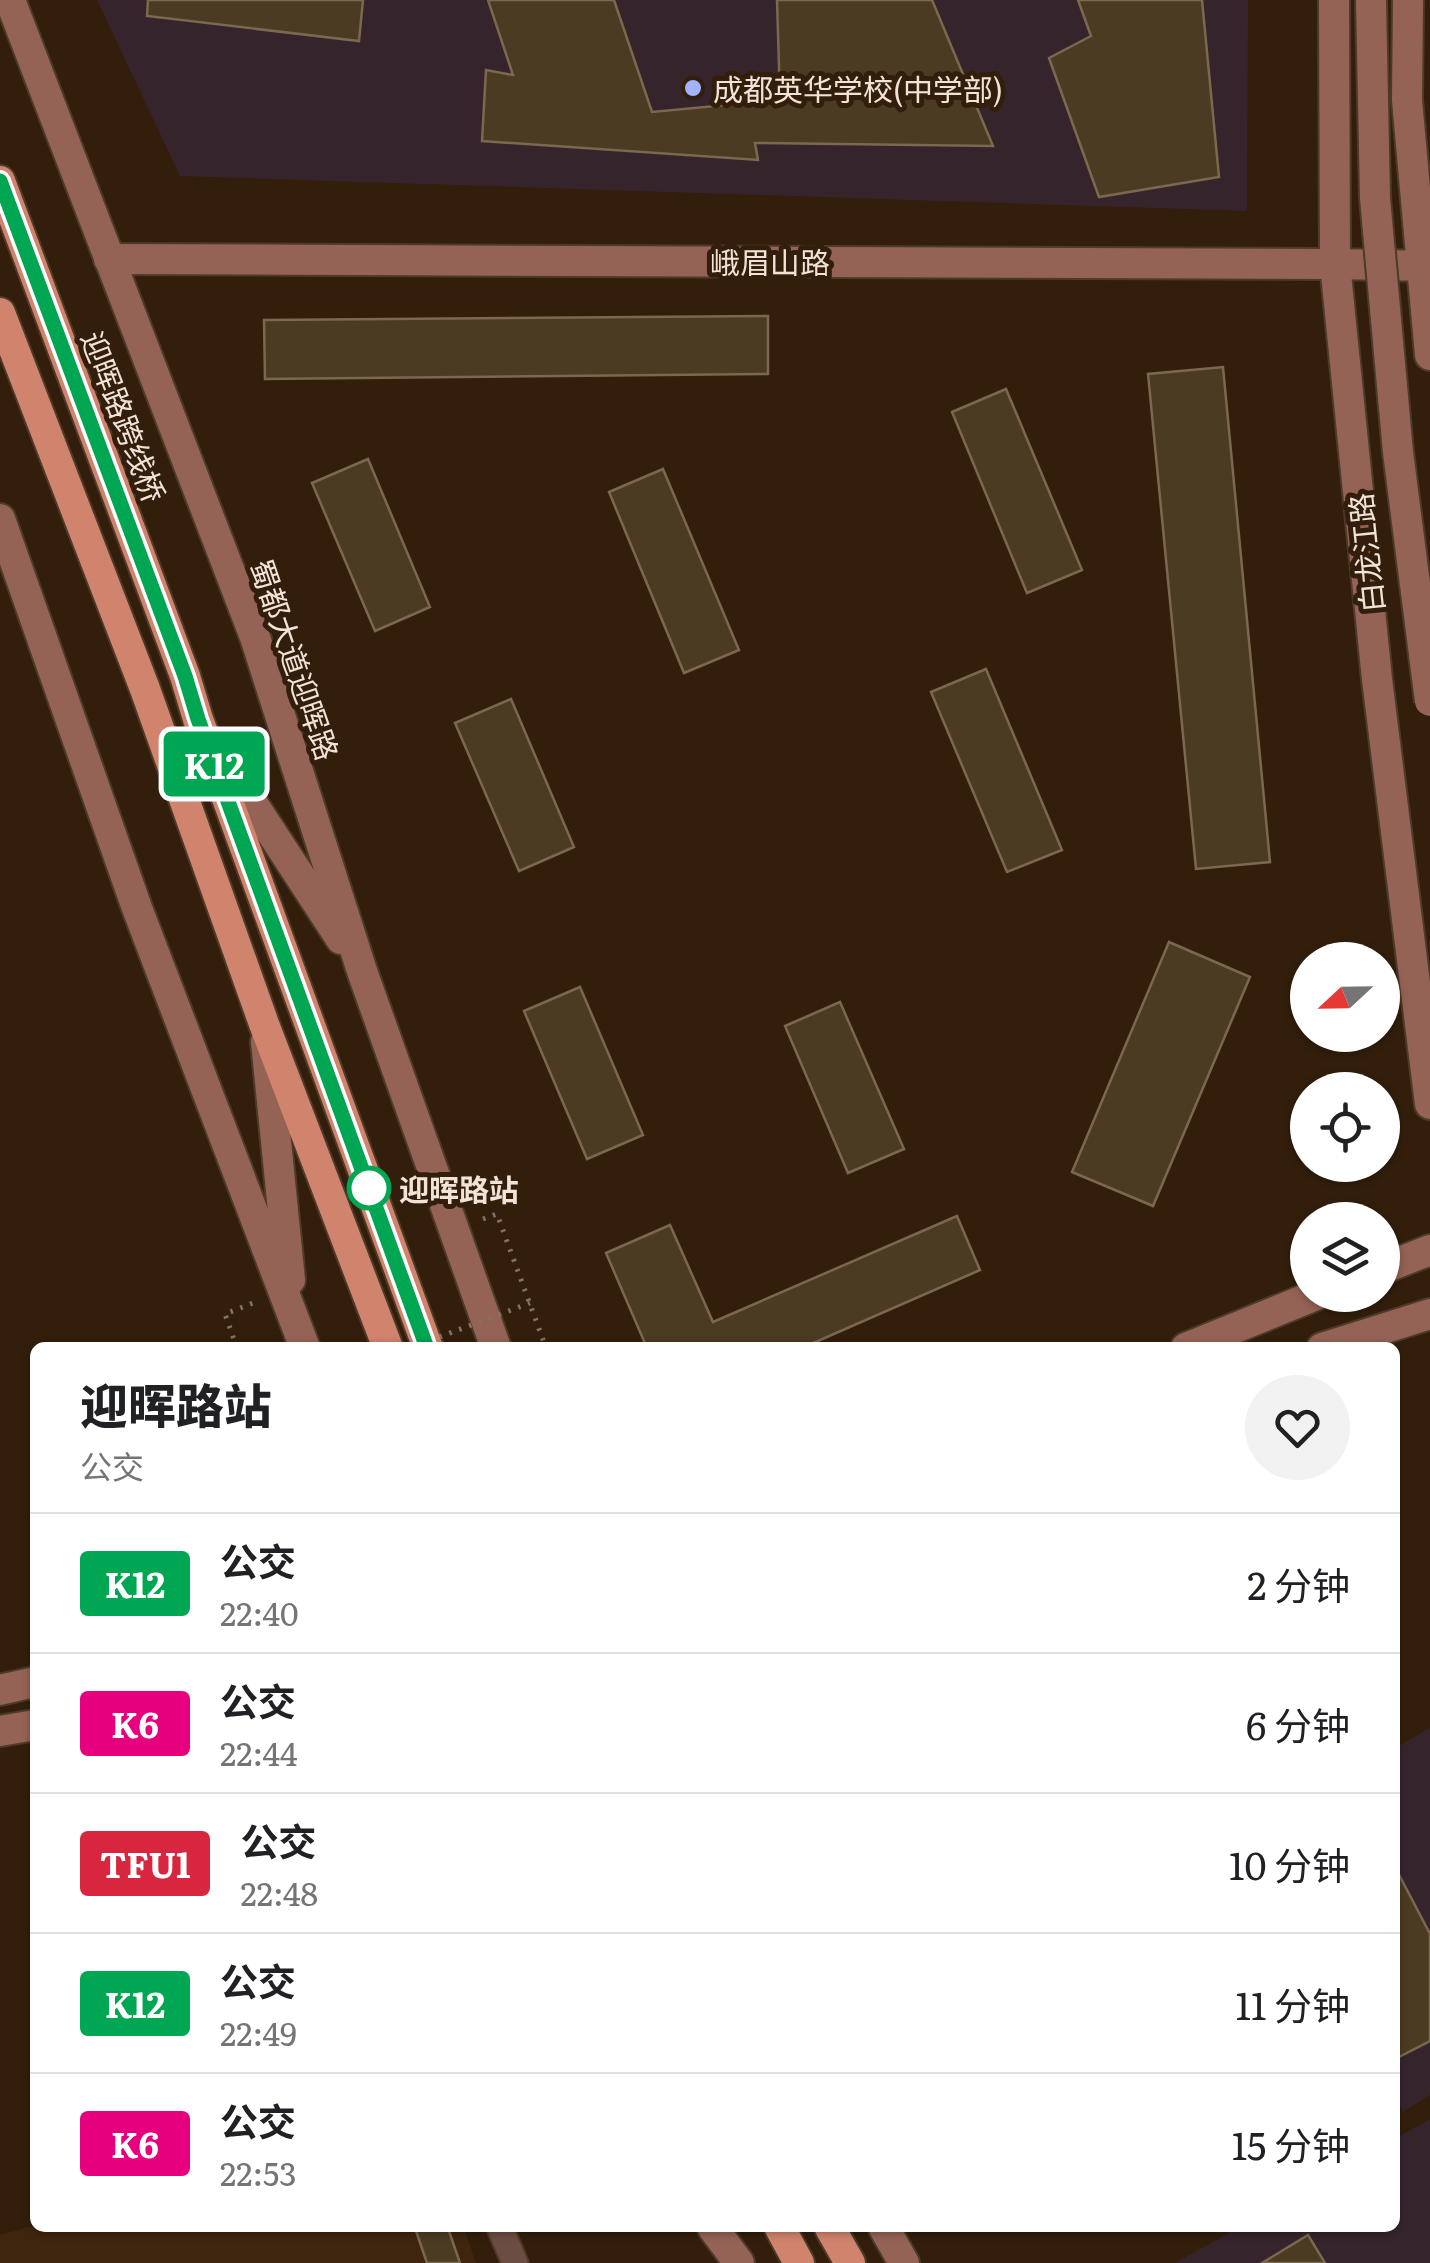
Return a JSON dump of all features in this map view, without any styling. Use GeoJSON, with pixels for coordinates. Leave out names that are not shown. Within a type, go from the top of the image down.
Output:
{"type":"FeatureCollection","features":[{"type":"Feature","properties":{"kind":"highway","name":"迎晖路跨线桥"},"geometry":{"type":"LineString","coordinates":[[0,181],[198,719]]}},
{"type":"Feature","properties":{"kind":"highway"},"geometry":{"type":"LineString","coordinates":[[0,313],[145,689],[264,1024],[386,1342]]}},
{"type":"Feature","properties":{"kind":"highway"},"geometry":{"type":"LineString","coordinates":[[198,719],[426,1342]]}},
{"type":"Feature","properties":{"kind":"highway"},"geometry":{"type":"LineString","coordinates":[[782,2232],[800,2263]]}},
{"type":"Feature","properties":{"kind":"highway"},"geometry":{"type":"LineString","coordinates":[[832,2232],[850,2263]]}},
{"type":"Feature","properties":{"kind":"street","name":"蜀都大道迎晖路"},"geometry":{"type":"LineString","coordinates":[[10,0],[256,637],[362,971],[494,1342]]}},
{"type":"Feature","properties":{"kind":"street","name":"白龙江路"},"geometry":{"type":"LineString","coordinates":[[1334,0],[1336,264],[1378,679],[1430,1104]]}},
{"type":"Feature","properties":{"kind":"street"},"geometry":{"type":"LineString","coordinates":[[1371,0],[1375,198],[1398,452],[1430,700]]}},
{"type":"Feature","properties":{"kind":"street"},"geometry":{"type":"LineString","coordinates":[[1408,0],[1407,100],[1426,266],[1430,355]]}},
{"type":"Feature","properties":{"kind":"street","name":"峨眉山路"},"geometry":{"type":"LineString","coordinates":[[109,259],[1426,266]]}},
{"type":"Feature","properties":{"kind":"street"},"geometry":{"type":"LineString","coordinates":[[0,519],[138,908],[303,1342]]}},
{"type":"Feature","properties":{"kind":"street"},"geometry":{"type":"LineString","coordinates":[[198,719],[362,971]]}},
{"type":"Feature","properties":{"kind":"street"},"geometry":{"type":"LineString","coordinates":[[264,1024],[293,1316]]}},
{"type":"Feature","properties":{"kind":"street"},"geometry":{"type":"LineString","coordinates":[[1400,1262],[1430,1250]]}},
{"type":"Feature","properties":{"kind":"street"},"geometry":{"type":"LineString","coordinates":[[1201,1342],[1290,1306]]}},
{"type":"Feature","properties":{"kind":"street"},"geometry":{"type":"LineString","coordinates":[[1341,1342],[1430,1314]]}},
{"type":"Feature","properties":{"kind":"street"},"geometry":{"type":"LineString","coordinates":[[0,1690],[30,1683]]}},
{"type":"Feature","properties":{"kind":"street"},"geometry":{"type":"LineString","coordinates":[[0,1731],[30,1726]]}},
{"type":"Feature","properties":{"kind":"street"},"geometry":{"type":"LineString","coordinates":[[502,2232],[514,2263]]}},
{"type":"Feature","properties":{"kind":"street"},"geometry":{"type":"LineString","coordinates":[[716,2232],[739,2263]]}},
{"type":"Feature","properties":{"kind":"street"},"geometry":{"type":"LineString","coordinates":[[886,2232],[904,2263]]}},
{"type":"Feature","properties":{"kind":"path"},"geometry":{"type":"LineString","coordinates":[[497,1214],[544,1342]]}},
{"type":"Feature","properties":{"kind":"path"},"geometry":{"type":"LineString","coordinates":[[426,1342],[530,1303]]}},
{"type":"Feature","properties":{"kind":"path"},"geometry":{"type":"LineString","coordinates":[[224,1314],[236,1342]]}},
{"type":"Feature","properties":{"kind":"shaded area","name":"成都英华学校(中学部)"},"geometry":{"type":"Polygon","coordinates":[[[97,0],[1248,0],[1247,211],[180,176],[97,0]]]}},
{"type":"Feature","properties":{"kind":"shaded area"},"geometry":{"type":"Polygon","coordinates":[[[1430,1728],[1430,2095],[1403,2112],[1400,2106],[1400,1745],[1430,1728]]]}},
{"type":"Feature","properties":{"kind":"shaded area"},"geometry":{"type":"Polygon","coordinates":[[[1430,2119],[1430,2263],[1175,2263],[1231,2232],[1400,2232],[1400,2136],[1430,2119]]]}},
{"type":"Feature","properties":{"kind":"shaded area"},"geometry":{"type":"Polygon","coordinates":[[[30,2226],[30,2232],[465,2232],[476,2263],[0,2263],[0,2235],[30,2226]]]}},
{"type":"Feature","properties":{"kind":"building"},"geometry":{"type":"Polygon","coordinates":[[[148,0],[363,0],[359,41],[147,16],[148,0]]]}},
{"type":"Feature","properties":{"kind":"building"},"geometry":{"type":"Polygon","coordinates":[[[488,0],[614,0],[652,112],[780,100],[777,0],[932,0],[993,146],[755,143],[758,160],[482,141],[486,70],[513,75],[488,0]]]}},
{"type":"Feature","properties":{"kind":"building"},"geometry":{"type":"Polygon","coordinates":[[[1078,0],[1202,0],[1219,177],[1099,197],[1049,58],[1091,36],[1078,0]]]}},
{"type":"Feature","properties":{"kind":"building"},"geometry":{"type":"Polygon","coordinates":[[[768,316],[768,374],[265,379],[264,320],[768,316]]]}},
{"type":"Feature","properties":{"kind":"building"},"geometry":{"type":"Polygon","coordinates":[[[1223,367],[1270,862],[1196,869],[1148,374],[1223,367]]]}},
{"type":"Feature","properties":{"kind":"building"},"geometry":{"type":"Polygon","coordinates":[[[1006,389],[1082,570],[1027,593],[952,412],[1006,389]]]}},
{"type":"Feature","properties":{"kind":"building"},"geometry":{"type":"Polygon","coordinates":[[[368,459],[430,607],[375,631],[312,483],[368,459]]]}},
{"type":"Feature","properties":{"kind":"building"},"geometry":{"type":"Polygon","coordinates":[[[663,469],[739,650],[684,673],[609,492],[663,469]]]}},
{"type":"Feature","properties":{"kind":"building"},"geometry":{"type":"Polygon","coordinates":[[[986,669],[1062,850],[1007,872],[931,692],[986,669]]]}},
{"type":"Feature","properties":{"kind":"building"},"geometry":{"type":"Polygon","coordinates":[[[511,699],[574,847],[519,871],[455,723],[511,699]]]}},
{"type":"Feature","properties":{"kind":"building"},"geometry":{"type":"Polygon","coordinates":[[[1169,942],[1250,977],[1153,1206],[1072,1172],[1169,942]]]}},
{"type":"Feature","properties":{"kind":"building"},"geometry":{"type":"Polygon","coordinates":[[[580,987],[643,1135],[587,1159],[524,1011],[580,987]]]}},
{"type":"Feature","properties":{"kind":"building"},"geometry":{"type":"Polygon","coordinates":[[[840,1002],[904,1149],[848,1173],[785,1026],[840,1002]]]}},
{"type":"Feature","properties":{"kind":"building"},"geometry":{"type":"Polygon","coordinates":[[[957,1216],[980,1270],[816,1342],[644,1342],[606,1253],[670,1225],[713,1322],[957,1216]]]}},
{"type":"Feature","properties":{"kind":"building"},"geometry":{"type":"Polygon","coordinates":[[[1400,1877],[1430,1934],[1430,2041],[1400,2056],[1400,1877]]]}},
{"type":"Feature","properties":{"kind":"building"},"geometry":{"type":"Polygon","coordinates":[[[416,2232],[449,2232],[460,2263],[427,2263],[416,2232]]]}},
{"type":"Feature","properties":{"kind":"building"},"geometry":{"type":"Polygon","coordinates":[[[1308,2235],[1325,2263],[1262,2263],[1308,2235]]]}},
{"type":"Feature","properties":{"kind":"bus line","name":"K12"},"geometry":{"type":"LineString","coordinates":[[0,181],[185,676],[425,1342]]}},
{"type":"Feature","properties":{"kind":"place","name":"成都英华学校(中学部)"},"geometry":{"type":"Point","coordinates":[693,88]}},
{"type":"Feature","properties":{"kind":"place","name":"迎晖路站"},"geometry":{"type":"Point","coordinates":[369,1188]}}]}
